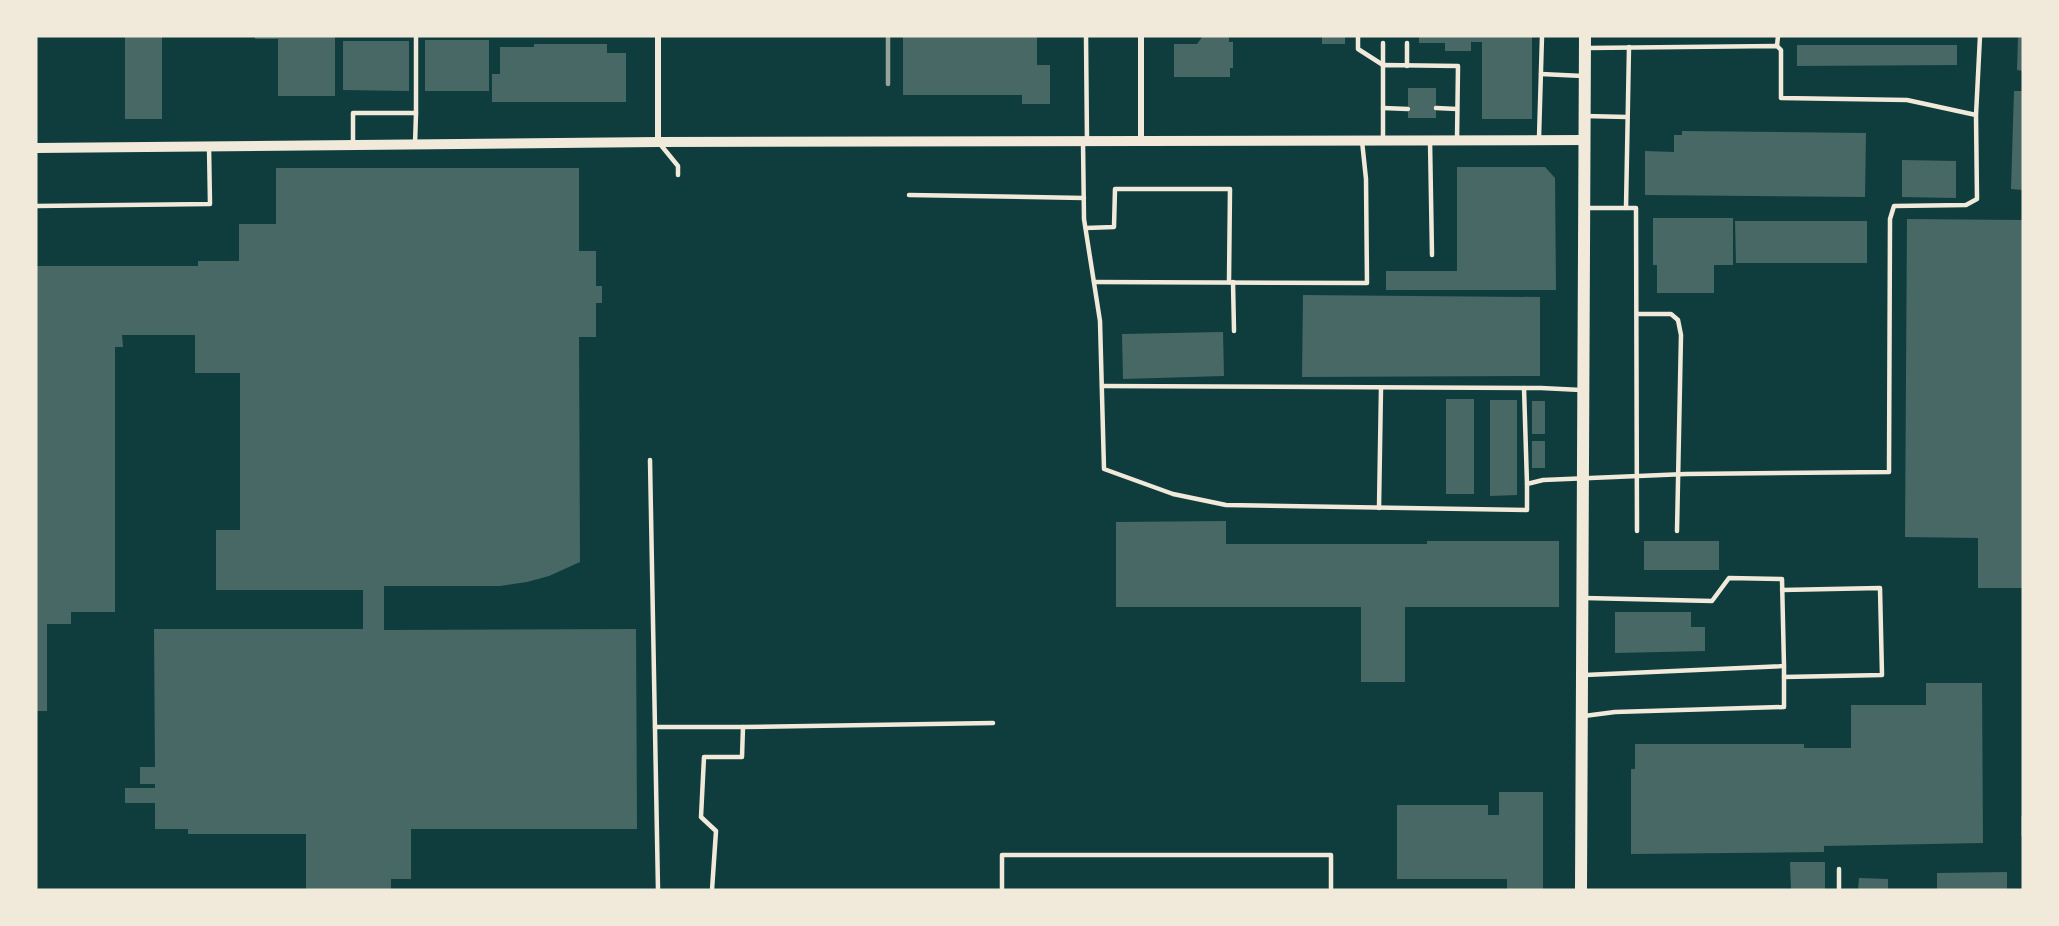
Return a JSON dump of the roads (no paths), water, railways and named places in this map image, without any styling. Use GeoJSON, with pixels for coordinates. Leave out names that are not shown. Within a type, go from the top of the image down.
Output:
{"type":"FeatureCollection","features":[{"type":"Feature","properties":{"kind":"main road"},"geometry":{"type":"LineString","coordinates":[[1581,890],[1585,42]]}},
{"type":"Feature","properties":{"kind":"street"},"geometry":{"type":"LineString","coordinates":[[658,36],[658,142]]}},
{"type":"Feature","properties":{"kind":"street"},"geometry":{"type":"LineString","coordinates":[[1141,36],[1141,142]]}},
{"type":"Feature","properties":{"kind":"street"},"geometry":{"type":"LineString","coordinates":[[36,148],[658,142],[1584,140]]}},
{"type":"Feature","properties":{"kind":"lane"},"geometry":{"type":"LineString","coordinates":[[415,145],[416,36]]}},
{"type":"Feature","properties":{"kind":"lane"},"geometry":{"type":"LineString","coordinates":[[1086,36],[1084,198],[1086,228],[1100,321],[1104,469],[1173,494],[1226,505],[1527,510],[1524,388]]}},
{"type":"Feature","properties":{"kind":"lane"},"geometry":{"type":"LineString","coordinates":[[1358,36],[1358,49],[1383,65],[1458,66],[1457,140]]}},
{"type":"Feature","properties":{"kind":"lane"},"geometry":{"type":"LineString","coordinates":[[1539,140],[1542,36]]}},
{"type":"Feature","properties":{"kind":"lane"},"geometry":{"type":"LineString","coordinates":[[1778,36],[1781,98],[1907,100],[1976,115]]}},
{"type":"Feature","properties":{"kind":"lane"},"geometry":{"type":"LineString","coordinates":[[1527,484],[1543,480],[1638,476],[1889,472],[1890,219],[1894,206],[1966,205],[1977,199],[1976,115],[1980,36]]}},
{"type":"Feature","properties":{"kind":"lane"},"geometry":{"type":"LineString","coordinates":[[1585,42],[1629,48],[1777,46]]}},
{"type":"Feature","properties":{"kind":"lane"},"geometry":{"type":"LineString","coordinates":[[1383,43],[1383,141]]}},
{"type":"Feature","properties":{"kind":"lane"},"geometry":{"type":"LineString","coordinates":[[1407,43],[1407,66]]}},
{"type":"Feature","properties":{"kind":"lane"},"geometry":{"type":"LineString","coordinates":[[1626,208],[1629,48]]}},
{"type":"Feature","properties":{"kind":"lane"},"geometry":{"type":"LineString","coordinates":[[1541,74],[1585,76]]}},
{"type":"Feature","properties":{"kind":"lane"},"geometry":{"type":"LineString","coordinates":[[1383,108],[1408,109]]}},
{"type":"Feature","properties":{"kind":"lane"},"geometry":{"type":"LineString","coordinates":[[1436,108],[1457,109]]}},
{"type":"Feature","properties":{"kind":"lane"},"geometry":{"type":"LineString","coordinates":[[353,145],[353,113],[416,113]]}},
{"type":"Feature","properties":{"kind":"lane"},"geometry":{"type":"LineString","coordinates":[[1584,116],[1627,117]]}},
{"type":"Feature","properties":{"kind":"lane"},"geometry":{"type":"LineString","coordinates":[[1430,140],[1432,255]]}},
{"type":"Feature","properties":{"kind":"lane"},"geometry":{"type":"LineString","coordinates":[[1094,282],[1367,283],[1366,179],[1362,141]]}},
{"type":"Feature","properties":{"kind":"lane"},"geometry":{"type":"LineString","coordinates":[[658,142],[678,166],[678,175]]}},
{"type":"Feature","properties":{"kind":"lane"},"geometry":{"type":"LineString","coordinates":[[36,206],[210,204],[209,146]]}},
{"type":"Feature","properties":{"kind":"lane"},"geometry":{"type":"LineString","coordinates":[[1086,228],[1114,227],[1115,189],[1230,189],[1234,331]]}},
{"type":"Feature","properties":{"kind":"lane"},"geometry":{"type":"LineString","coordinates":[[909,195],[1084,198]]}},
{"type":"Feature","properties":{"kind":"lane"},"geometry":{"type":"LineString","coordinates":[[1584,208],[1636,208],[1637,531]]}},
{"type":"Feature","properties":{"kind":"lane"},"geometry":{"type":"LineString","coordinates":[[1637,314],[1671,314],[1678,320],[1681,335],[1677,531]]}},
{"type":"Feature","properties":{"kind":"lane"},"geometry":{"type":"LineString","coordinates":[[1102,386],[1583,390]]}},
{"type":"Feature","properties":{"kind":"lane"},"geometry":{"type":"LineString","coordinates":[[1379,508],[1381,388]]}},
{"type":"Feature","properties":{"kind":"lane"},"geometry":{"type":"LineString","coordinates":[[650,460],[658,890]]}},
{"type":"Feature","properties":{"kind":"lane"},"geometry":{"type":"LineString","coordinates":[[1582,598],[1712,601],[1729,578],[1782,579],[1784,666],[1784,707],[1615,712],[1582,716]]}},
{"type":"Feature","properties":{"kind":"lane"},"geometry":{"type":"LineString","coordinates":[[1782,590],[1880,588],[1881,675],[1784,677]]}},
{"type":"Feature","properties":{"kind":"lane"},"geometry":{"type":"LineString","coordinates":[[1582,675],[1784,666]]}},
{"type":"Feature","properties":{"kind":"lane"},"geometry":{"type":"LineString","coordinates":[[655,727],[743,728],[993,723]]}},
{"type":"Feature","properties":{"kind":"lane"},"geometry":{"type":"LineString","coordinates":[[712,890],[716,831],[701,817],[704,757],[742,757],[743,728]]}},
{"type":"Feature","properties":{"kind":"lane"},"geometry":{"type":"LineString","coordinates":[[1002,890],[1002,855],[1331,855],[1331,890]]}},
{"type":"Feature","properties":{"kind":"lane"},"geometry":{"type":"LineString","coordinates":[[1839,869],[1839,890]]}},
{"type":"Feature","properties":{"kind":"railway"},"geometry":{"type":"LineString","coordinates":[[888,36],[888,84]]}}]}
